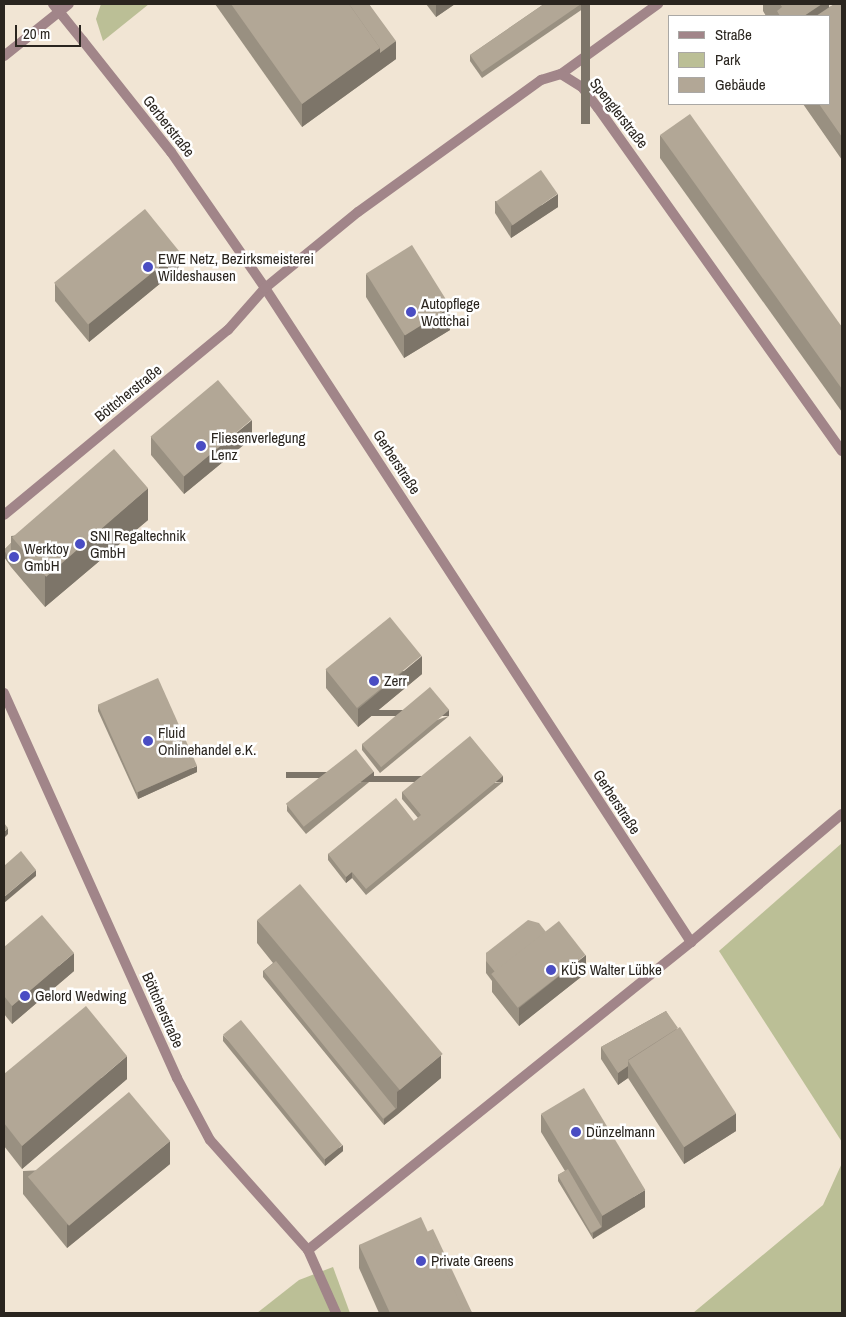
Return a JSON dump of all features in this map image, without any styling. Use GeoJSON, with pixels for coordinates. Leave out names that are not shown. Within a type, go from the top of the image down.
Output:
{"type":"FeatureCollection","features":[{"type":"Feature","properties":{"kind":"street"},"geometry":{"type":"LineString","coordinates":[[4,56],[56,8],[69,4]]}},
{"type":"Feature","properties":{"kind":"street"},"geometry":{"type":"LineString","coordinates":[[265,288],[473,127],[541,80],[561,74],[658,4]]}},
{"type":"Feature","properties":{"kind":"street","name":"Gerberstraße"},"geometry":{"type":"LineString","coordinates":[[56,8],[171,152],[265,288],[691,942]]}},
{"type":"Feature","properties":{"kind":"street","name":"Spenglerstraße"},"geometry":{"type":"LineString","coordinates":[[561,74],[582,87],[598,108],[842,451]]}},
{"type":"Feature","properties":{"kind":"street","name":"Böttcherstraße"},"geometry":{"type":"LineString","coordinates":[[4,515],[228,330],[265,288]]}},
{"type":"Feature","properties":{"kind":"street","name":"Böttcherstraße"},"geometry":{"type":"LineString","coordinates":[[4,693],[177,1078],[210,1140],[308,1250],[336,1313]]}},
{"type":"Feature","properties":{"kind":"street"},"geometry":{"type":"LineString","coordinates":[[308,1250],[691,942],[842,814]]}},
{"type":"Feature","properties":{"kind":"green space"},"geometry":{"type":"Polygon","coordinates":[[[101,4],[149,4],[103,41],[96,19],[101,4]]]}},
{"type":"Feature","properties":{"kind":"green space"},"geometry":{"type":"Polygon","coordinates":[[[842,843],[842,1142],[719,951],[842,843]]]}},
{"type":"Feature","properties":{"kind":"green space"},"geometry":{"type":"Polygon","coordinates":[[[842,1163],[842,1313],[693,1313],[823,1205],[842,1163]]]}},
{"type":"Feature","properties":{"kind":"green space"},"geometry":{"type":"Polygon","coordinates":[[[333,1267],[350,1313],[257,1313],[299,1280],[333,1267]]]}},
{"type":"Feature","properties":{"kind":"building"},"geometry":{"type":"Polygon","coordinates":[[[231,4],[349,4],[380,48],[302,104],[231,4]]]}},
{"type":"Feature","properties":{"kind":"building"},"geometry":{"type":"Polygon","coordinates":[[[349,4],[369,4],[396,41],[380,53],[380,48],[349,4]]]}},
{"type":"Feature","properties":{"kind":"building"},"geometry":{"type":"Polygon","coordinates":[[[544,4],[581,4],[482,72],[470,55],[544,4]]]}},
{"type":"Feature","properties":{"kind":"building"},"geometry":{"type":"Polygon","coordinates":[[[780,4],[822,4],[806,15],[779,15],[777,11],[782,7],[780,4]]]}},
{"type":"Feature","properties":{"kind":"building"},"geometry":{"type":"Polygon","coordinates":[[[834,4],[842,4],[842,137],[820,105],[831,105],[831,15],[818,15],[834,4]]]}},
{"type":"Feature","properties":{"kind":"building"},"geometry":{"type":"Polygon","coordinates":[[[690,114],[842,327],[842,389],[660,135],[690,114]]]}},
{"type":"Feature","properties":{"kind":"building"},"geometry":{"type":"Polygon","coordinates":[[[541,170],[558,194],[513,225],[496,202],[541,170]]]}},
{"type":"Feature","properties":{"kind":"building"},"geometry":{"type":"Polygon","coordinates":[[[145,209],[179,251],[88,325],[54,283],[145,209]]]}},
{"type":"Feature","properties":{"kind":"building"},"geometry":{"type":"Polygon","coordinates":[[[412,245],[451,307],[405,336],[366,274],[412,245]]]}},
{"type":"Feature","properties":{"kind":"building","name":"Fliesenverlegung Lenz"},"geometry":{"type":"Polygon","coordinates":[[[218,380],[251,420],[184,476],[151,437],[218,380]]]}},
{"type":"Feature","properties":{"kind":"building"},"geometry":{"type":"Polygon","coordinates":[[[114,449],[148,488],[46,577],[12,538],[114,449]]]}},
{"type":"Feature","properties":{"kind":"building"},"geometry":{"type":"Polygon","coordinates":[[[11,543],[11,561],[4,550],[11,543]]]}},
{"type":"Feature","properties":{"kind":"building","name":"Zerr"},"geometry":{"type":"Polygon","coordinates":[[[390,617],[421,656],[357,708],[325,669],[390,617]]]}},
{"type":"Feature","properties":{"kind":"building"},"geometry":{"type":"Polygon","coordinates":[[[371,632],[372,632],[372,676],[371,632]]]}},
{"type":"Feature","properties":{"kind":"building","name":"Fluid Onlinehandel e.K."},"geometry":{"type":"Polygon","coordinates":[[[158,678],[197,766],[137,793],[98,705],[158,678]]]}},
{"type":"Feature","properties":{"kind":"building"},"geometry":{"type":"Polygon","coordinates":[[[430,687],[449,710],[381,767],[362,744],[430,687]]]}},
{"type":"Feature","properties":{"kind":"building"},"geometry":{"type":"Polygon","coordinates":[[[470,736],[503,776],[366,889],[352,872],[346,877],[328,854],[396,798],[414,821],[421,815],[402,792],[470,736]]]}},
{"type":"Feature","properties":{"kind":"building"},"geometry":{"type":"Polygon","coordinates":[[[356,749],[374,772],[304,827],[286,804],[356,749]]]}},
{"type":"Feature","properties":{"kind":"building"},"geometry":{"type":"Polygon","coordinates":[[[4,823],[8,828],[4,832],[4,823]]]}},
{"type":"Feature","properties":{"kind":"building"},"geometry":{"type":"Polygon","coordinates":[[[21,851],[36,870],[4,897],[4,866],[21,851]]]}},
{"type":"Feature","properties":{"kind":"building"},"geometry":{"type":"Polygon","coordinates":[[[300,884],[443,1054],[400,1090],[257,920],[300,884]]]}},
{"type":"Feature","properties":{"kind":"building","name":"Gelord Wedwing"},"geometry":{"type":"Polygon","coordinates":[[[42,915],[74,953],[12,1006],[4,996],[4,947],[42,915]]]}},
{"type":"Feature","properties":{"kind":"building"},"geometry":{"type":"Polygon","coordinates":[[[528,920],[539,923],[546,932],[495,972],[486,961],[486,953],[528,920]]]}},
{"type":"Feature","properties":{"kind":"building"},"geometry":{"type":"Polygon","coordinates":[[[559,921],[585,955],[518,1008],[491,974],[559,921]]]}},
{"type":"Feature","properties":{"kind":"building"},"geometry":{"type":"Polygon","coordinates":[[[276,961],[396,1109],[383,1119],[264,971],[276,961]]]}},
{"type":"Feature","properties":{"kind":"building"},"geometry":{"type":"Polygon","coordinates":[[[86,1006],[127,1056],[22,1146],[4,1123],[4,1074],[86,1006]]]}},
{"type":"Feature","properties":{"kind":"building"},"geometry":{"type":"Polygon","coordinates":[[[666,1011],[678,1028],[628,1060],[628,1066],[618,1073],[601,1047],[666,1011]]]}},
{"type":"Feature","properties":{"kind":"building"},"geometry":{"type":"Polygon","coordinates":[[[241,1020],[342,1145],[324,1160],[223,1034],[241,1020]]]}},
{"type":"Feature","properties":{"kind":"building"},"geometry":{"type":"Polygon","coordinates":[[[680,1027],[736,1113],[684,1147],[628,1061],[680,1027]]]}},
{"type":"Feature","properties":{"kind":"building"},"geometry":{"type":"Polygon","coordinates":[[[584,1088],[645,1190],[602,1216],[541,1114],[584,1088]]]}},
{"type":"Feature","properties":{"kind":"building"},"geometry":{"type":"Polygon","coordinates":[[[129,1092],[170,1141],[69,1226],[28,1177],[129,1092]]]}},
{"type":"Feature","properties":{"kind":"building"},"geometry":{"type":"Polygon","coordinates":[[[568,1169],[602,1227],[591,1233],[558,1175],[568,1169]]]}},
{"type":"Feature","properties":{"kind":"building"},"geometry":{"type":"Polygon","coordinates":[[[421,1217],[465,1313],[390,1313],[359,1245],[421,1217]]]}},
{"type":"Feature","properties":{"kind":"building"},"geometry":{"type":"Polygon","coordinates":[[[433,1229],[472,1313],[464,1313],[427,1232],[433,1229]]]}},
{"type":"Feature","properties":{"kind":"place","name":"EWE Netz, Bezirksmeisterei Wildeshausen"},"geometry":{"type":"Point","coordinates":[148,267]}},
{"type":"Feature","properties":{"kind":"place","name":"Autopflege Wottchai"},"geometry":{"type":"Point","coordinates":[411,312]}},
{"type":"Feature","properties":{"kind":"place","name":"Fliesenverlegung Lenz"},"geometry":{"type":"Point","coordinates":[201,446]}},
{"type":"Feature","properties":{"kind":"place","name":"SNI Regaltechnik GmbH"},"geometry":{"type":"Point","coordinates":[80,544]}},
{"type":"Feature","properties":{"kind":"place","name":"Werktoy GmbH"},"geometry":{"type":"Point","coordinates":[14,557]}},
{"type":"Feature","properties":{"kind":"place","name":"Zerr"},"geometry":{"type":"Point","coordinates":[374,681]}},
{"type":"Feature","properties":{"kind":"place","name":"Fluid Onlinehandel e.K."},"geometry":{"type":"Point","coordinates":[148,741]}},
{"type":"Feature","properties":{"kind":"place","name":"KÜS Walter Lübke"},"geometry":{"type":"Point","coordinates":[551,970]}},
{"type":"Feature","properties":{"kind":"place","name":"Gelord Wedwing"},"geometry":{"type":"Point","coordinates":[25,996]}},
{"type":"Feature","properties":{"kind":"place","name":"Dünzelmann"},"geometry":{"type":"Point","coordinates":[576,1132]}},
{"type":"Feature","properties":{"kind":"place","name":"Private Greens"},"geometry":{"type":"Point","coordinates":[421,1261]}}]}
